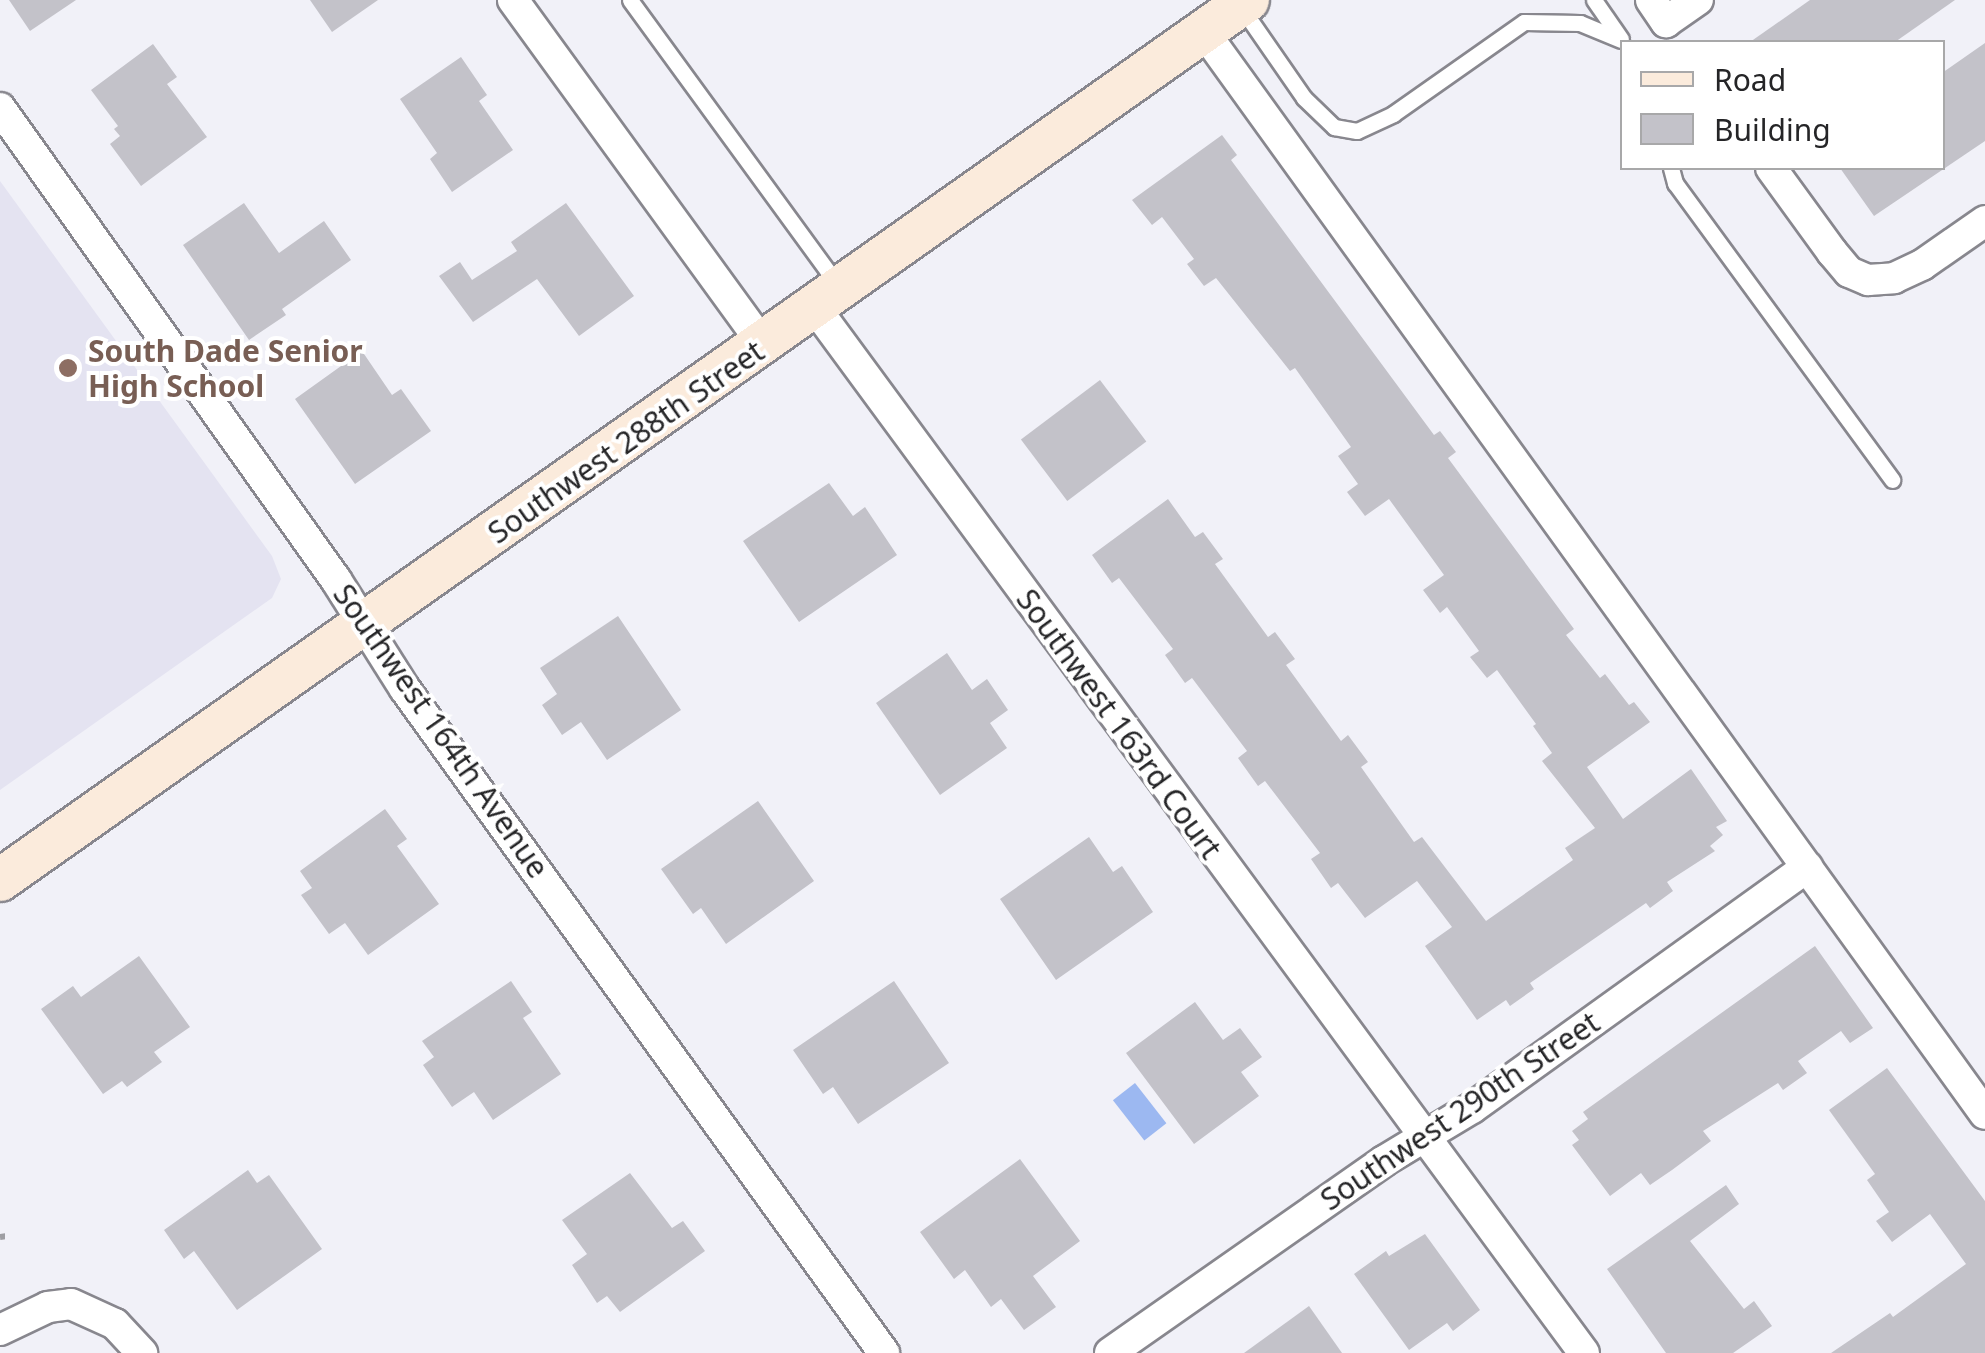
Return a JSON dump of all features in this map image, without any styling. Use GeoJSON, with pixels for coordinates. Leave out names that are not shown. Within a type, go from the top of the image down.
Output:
{"type":"FeatureCollection","features":[{"type":"Feature","properties":{"kind":"street"},"geometry":{"type":"LineString","coordinates":[[513,0],[764,345]]}},
{"type":"Feature","properties":{"kind":"street"},"geometry":{"type":"LineString","coordinates":[[1666,21],[1698,0]]}},
{"type":"Feature","properties":{"kind":"street","name":"Southwest 288th Street"},"geometry":{"type":"LineString","coordinates":[[0,880],[829,300],[1244,3]]}},
{"type":"Feature","properties":{"kind":"street"},"geometry":{"type":"LineString","coordinates":[[1204,32],[1985,1114]]}},
{"type":"Feature","properties":{"kind":"street","name":"Southwest 164th Avenue"},"geometry":{"type":"LineString","coordinates":[[0,108],[365,626],[404,689],[884,1353]]}},
{"type":"Feature","properties":{"kind":"street"},"geometry":{"type":"LineString","coordinates":[[1772,170],[1849,272],[1868,280],[1894,278],[1922,265],[1985,221]]}},
{"type":"Feature","properties":{"kind":"street","name":"Southwest 163rd Court"},"geometry":{"type":"LineString","coordinates":[[829,300],[1424,1138],[1466,1189],[1584,1353]]}},
{"type":"Feature","properties":{"kind":"street","name":"Southwest 290th Street"},"geometry":{"type":"LineString","coordinates":[[1110,1353],[1808,867]]}},
{"type":"Feature","properties":{"kind":"street"},"geometry":{"type":"LineString","coordinates":[[0,1330],[48,1307],[71,1304],[114,1324],[142,1353]]}},
{"type":"Feature","properties":{"kind":"lane"},"geometry":{"type":"LineString","coordinates":[[630,0],[829,300]]}},
{"type":"Feature","properties":{"kind":"lane"},"geometry":{"type":"LineString","coordinates":[[1594,0],[1622,40]]}},
{"type":"Feature","properties":{"kind":"lane"},"geometry":{"type":"LineString","coordinates":[[1244,3],[1304,98],[1334,127],[1358,132],[1392,114],[1524,22],[1580,23],[1621,40]]}},
{"type":"Feature","properties":{"kind":"lane"},"geometry":{"type":"LineString","coordinates":[[1672,170],[1675,183],[1892,480]]}},
{"type":"Feature","properties":{"kind":"shaded area","name":"South Dade Senior High School"},"geometry":{"type":"Polygon","coordinates":[[[0,181],[272,556],[281,579],[272,598],[0,790],[0,181]]]}},
{"type":"Feature","properties":{"kind":"water"},"geometry":{"type":"Polygon","coordinates":[[[1135,1083],[1166,1123],[1144,1140],[1113,1100],[1135,1083]]]}},
{"type":"Feature","properties":{"kind":"building"},"geometry":{"type":"Polygon","coordinates":[[[9,0],[76,0],[30,31],[9,0]]]}},
{"type":"Feature","properties":{"kind":"building"},"geometry":{"type":"Polygon","coordinates":[[[310,0],[378,0],[332,32],[310,0]]]}},
{"type":"Feature","properties":{"kind":"building"},"geometry":{"type":"Polygon","coordinates":[[[1810,0],[1955,0],[1898,40],[1753,40],[1810,0]]]}},
{"type":"Feature","properties":{"kind":"building"},"geometry":{"type":"Polygon","coordinates":[[[1985,43],[1985,141],[1945,168],[1945,71],[1985,43]]]}},
{"type":"Feature","properties":{"kind":"building"},"geometry":{"type":"Polygon","coordinates":[[[153,44],[177,77],[167,84],[207,137],[141,186],[110,144],[120,136],[114,129],[118,126],[91,90],[153,44]]]}},
{"type":"Feature","properties":{"kind":"building"},"geometry":{"type":"Polygon","coordinates":[[[461,57],[487,95],[479,101],[513,150],[452,192],[430,159],[437,153],[400,99],[461,57]]]}},
{"type":"Feature","properties":{"kind":"building"},"geometry":{"type":"Polygon","coordinates":[[[1222,135],[1237,155],[1231,160],[1434,435],[1440,431],[1456,452],[1448,458],[1574,629],[1566,635],[1600,678],[1605,674],[1629,705],[1634,702],[1650,722],[1587,767],[1623,819],[1691,769],[1727,821],[1716,827],[1723,835],[1710,846],[1715,851],[1667,882],[1673,891],[1650,908],[1646,903],[1530,983],[1534,989],[1510,1006],[1506,1000],[1477,1020],[1425,946],[1452,927],[1417,881],[1365,918],[1338,883],[1331,888],[1311,859],[1320,853],[1265,781],[1258,786],[1238,758],[1247,751],[1192,678],[1185,683],[1165,655],[1173,649],[1119,578],[1112,583],[1092,555],[1168,499],[1195,537],[1203,532],[1223,559],[1215,564],[1268,637],[1275,632],[1295,659],[1286,665],[1341,741],[1348,735],[1368,762],[1361,767],[1414,842],[1422,837],[1486,921],[1573,860],[1565,848],[1595,828],[1542,761],[1552,753],[1497,670],[1487,678],[1470,657],[1479,651],[1447,607],[1440,613],[1423,590],[1444,575],[1389,499],[1365,516],[1347,492],[1358,484],[1338,456],[1351,447],[1295,368],[1290,371],[1216,278],[1204,286],[1187,264],[1194,259],[1162,217],[1152,225],[1132,200],[1222,135]]]}},
{"type":"Feature","properties":{"kind":"building"},"geometry":{"type":"Polygon","coordinates":[[[1841,170],[1942,170],[1874,216],[1841,170]]]}},
{"type":"Feature","properties":{"kind":"building"},"geometry":{"type":"Polygon","coordinates":[[[244,203],[279,253],[324,221],[351,260],[282,309],[286,315],[249,340],[183,245],[244,203]]]}},
{"type":"Feature","properties":{"kind":"building"},"geometry":{"type":"Polygon","coordinates":[[[566,203],[634,296],[579,336],[537,279],[473,322],[439,276],[460,262],[472,280],[517,251],[511,242],[566,203]]]}},
{"type":"Feature","properties":{"kind":"building"},"geometry":{"type":"Polygon","coordinates":[[[362,351],[392,395],[401,389],[431,431],[355,484],[295,399],[362,351]]]}},
{"type":"Feature","properties":{"kind":"building"},"geometry":{"type":"Polygon","coordinates":[[[1100,380],[1146,441],[1067,501],[1021,440],[1100,380]]]}},
{"type":"Feature","properties":{"kind":"building"},"geometry":{"type":"Polygon","coordinates":[[[829,483],[853,516],[865,507],[897,555],[799,622],[743,541],[829,483]]]}},
{"type":"Feature","properties":{"kind":"building"},"geometry":{"type":"Polygon","coordinates":[[[618,616],[681,710],[607,760],[581,722],[562,735],[542,705],[557,694],[540,668],[618,616]]]}},
{"type":"Feature","properties":{"kind":"building"},"geometry":{"type":"Polygon","coordinates":[[[947,653],[972,690],[987,679],[1008,710],[990,723],[1007,748],[940,795],[876,703],[947,653]]]}},
{"type":"Feature","properties":{"kind":"building"},"geometry":{"type":"Polygon","coordinates":[[[758,801],[814,881],[726,944],[701,908],[693,914],[661,869],[758,801]]]}},
{"type":"Feature","properties":{"kind":"building"},"geometry":{"type":"Polygon","coordinates":[[[385,809],[407,839],[397,846],[439,904],[368,955],[345,923],[329,934],[301,895],[312,888],[300,871],[385,809]]]}},
{"type":"Feature","properties":{"kind":"building"},"geometry":{"type":"Polygon","coordinates":[[[1089,837],[1113,872],[1122,866],[1153,912],[1056,980],[1000,899],[1089,837]]]}},
{"type":"Feature","properties":{"kind":"building"},"geometry":{"type":"Polygon","coordinates":[[[1815,946],[1873,1028],[1850,1043],[1841,1031],[1798,1061],[1807,1073],[1783,1090],[1778,1083],[1703,1131],[1711,1141],[1672,1170],[1650,1185],[1641,1173],[1610,1196],[1572,1145],[1579,1140],[1572,1131],[1588,1119],[1583,1112],[1815,946]]]}},
{"type":"Feature","properties":{"kind":"building"},"geometry":{"type":"Polygon","coordinates":[[[139,956],[190,1027],[154,1052],[162,1062],[127,1087],[122,1081],[103,1094],[41,1009],[73,986],[81,997],[139,956]]]}},
{"type":"Feature","properties":{"kind":"building"},"geometry":{"type":"Polygon","coordinates":[[[511,981],[532,1012],[523,1018],[561,1074],[493,1120],[474,1092],[452,1107],[423,1065],[434,1057],[422,1041],[511,981]]]}},
{"type":"Feature","properties":{"kind":"building"},"geometry":{"type":"Polygon","coordinates":[[[894,981],[949,1063],[858,1124],[833,1087],[823,1094],[793,1050],[894,981]]]}},
{"type":"Feature","properties":{"kind":"building"},"geometry":{"type":"Polygon","coordinates":[[[1195,1002],[1223,1040],[1240,1028],[1262,1057],[1241,1072],[1259,1096],[1194,1144],[1126,1053],[1195,1002]]]}},
{"type":"Feature","properties":{"kind":"building"},"geometry":{"type":"Polygon","coordinates":[[[1887,1068],[1985,1201],[1985,1353],[1831,1353],[1890,1313],[1893,1317],[1966,1264],[1930,1214],[1892,1242],[1876,1221],[1889,1212],[1867,1180],[1875,1174],[1829,1110],[1887,1068]]]}},
{"type":"Feature","properties":{"kind":"building"},"geometry":{"type":"Polygon","coordinates":[[[1020,1159],[1080,1241],[1033,1276],[1056,1307],[1024,1330],[1001,1299],[991,1307],[965,1270],[954,1279],[920,1232],[1020,1159]]]}},
{"type":"Feature","properties":{"kind":"building"},"geometry":{"type":"Polygon","coordinates":[[[248,1170],[257,1183],[269,1175],[322,1249],[237,1310],[194,1251],[184,1259],[164,1230],[248,1170]]]}},
{"type":"Feature","properties":{"kind":"building"},"geometry":{"type":"Polygon","coordinates":[[[630,1173],[672,1228],[683,1221],[705,1251],[620,1312],[607,1296],[597,1303],[572,1265],[587,1254],[562,1220],[630,1173]]]}},
{"type":"Feature","properties":{"kind":"building"},"geometry":{"type":"Polygon","coordinates":[[[1726,1185],[1739,1204],[1690,1241],[1744,1309],[1754,1301],[1772,1326],[1733,1353],[1666,1353],[1607,1269],[1726,1185]]]}},
{"type":"Feature","properties":{"kind":"building"},"geometry":{"type":"Polygon","coordinates":[[[1425,1234],[1480,1310],[1453,1331],[1447,1323],[1409,1350],[1354,1274],[1386,1251],[1389,1256],[1425,1234]]]}},
{"type":"Feature","properties":{"kind":"building"},"geometry":{"type":"Polygon","coordinates":[[[1309,1306],[1342,1353],[1244,1353],[1309,1306]]]}},
{"type":"Feature","properties":{"kind":"place","name":"South Dade Senior High School"},"geometry":{"type":"Point","coordinates":[68,368]}}]}
